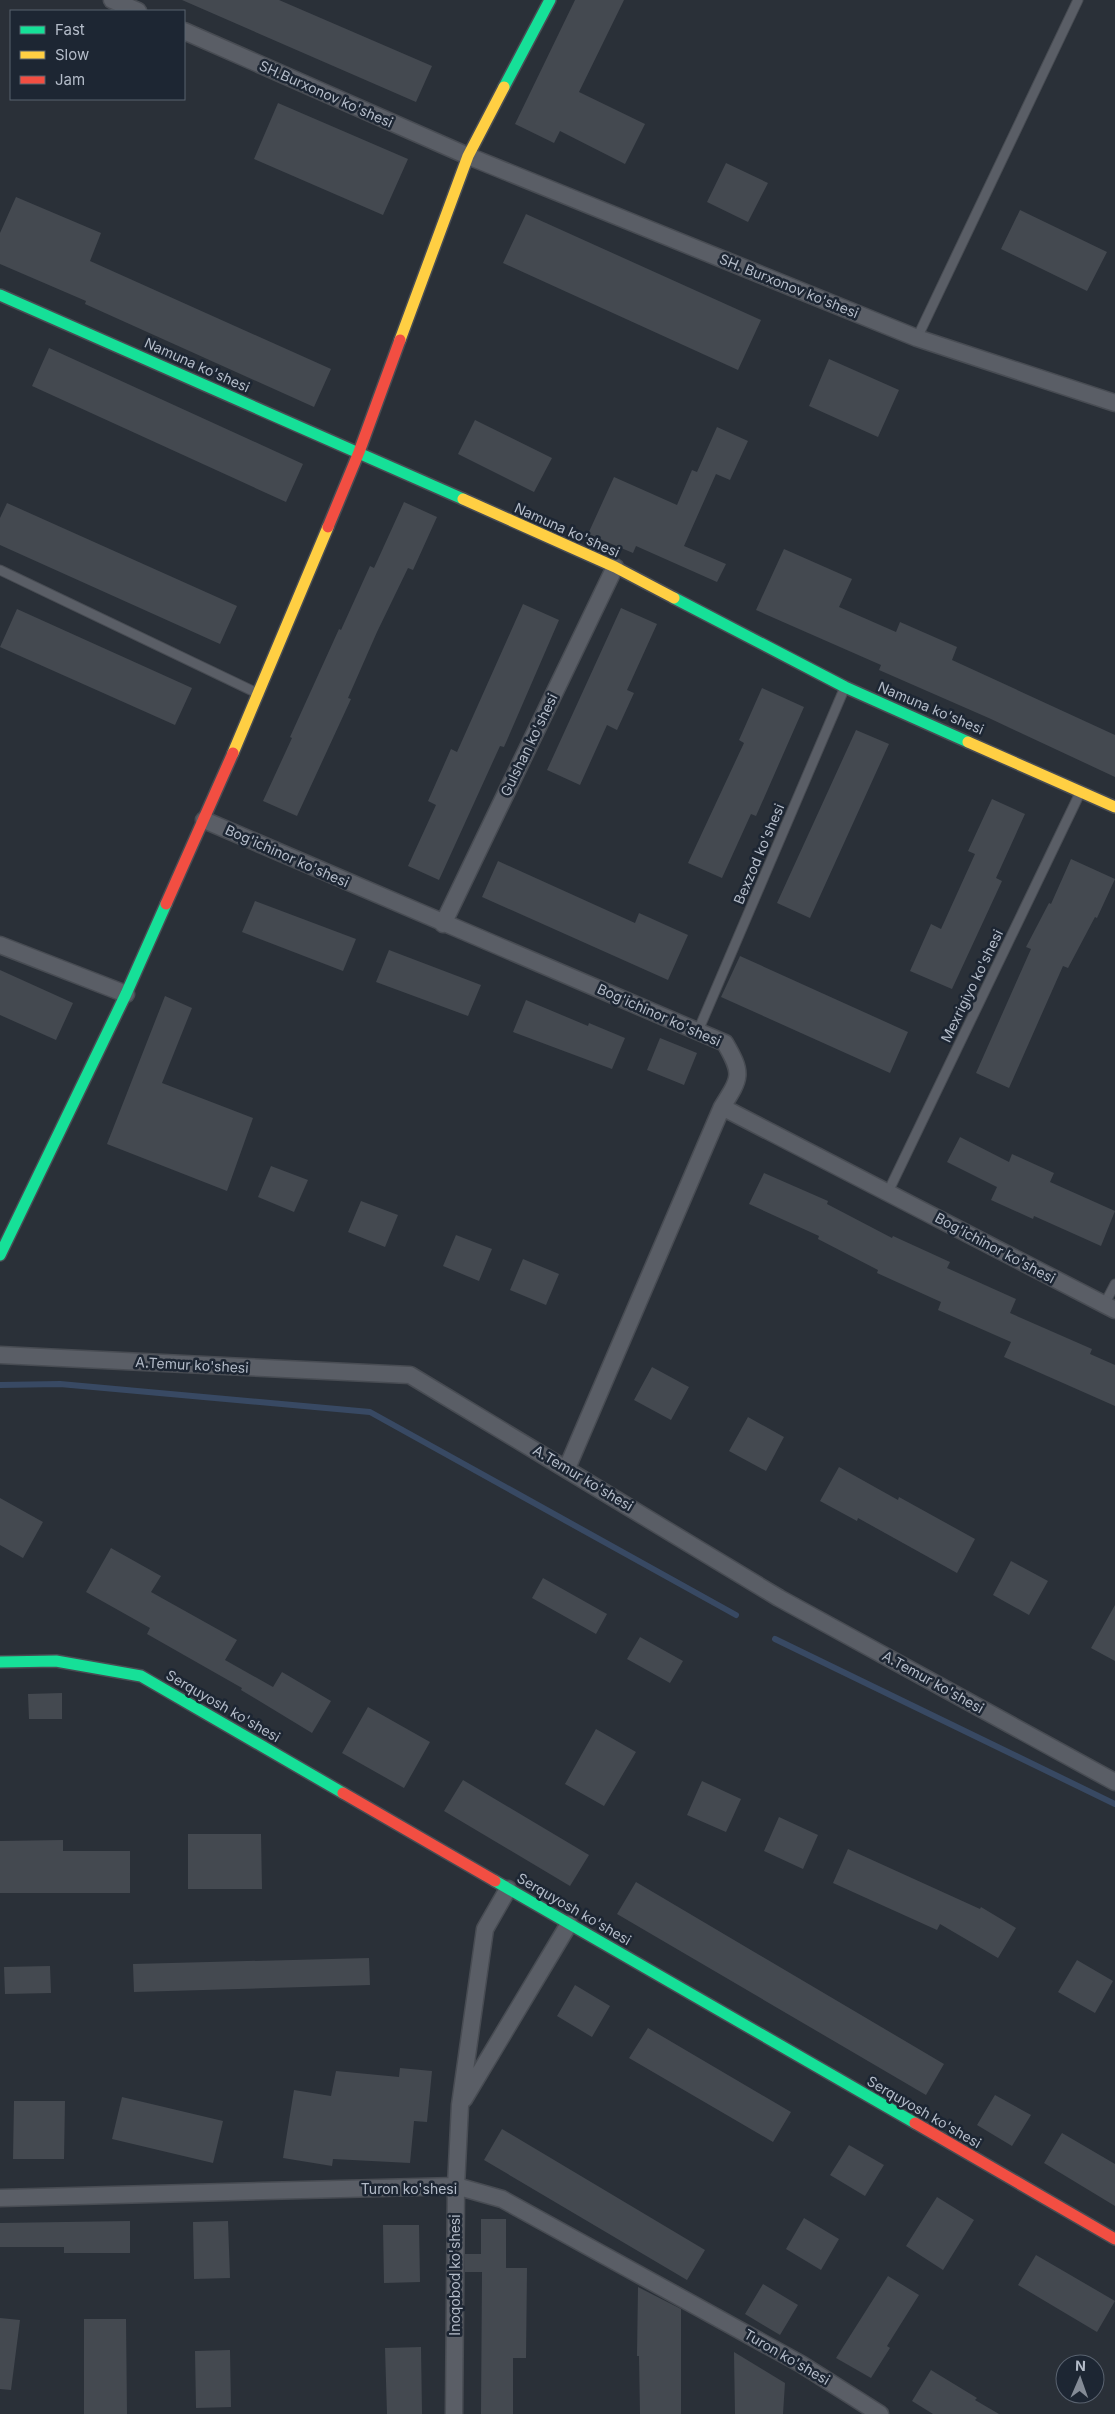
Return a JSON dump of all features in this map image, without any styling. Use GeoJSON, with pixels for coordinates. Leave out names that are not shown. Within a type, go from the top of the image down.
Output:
{"type":"FeatureCollection","features":[{"type":"Feature","properties":{"kind":"street"},"geometry":{"type":"LineString","coordinates":[[112,0],[136,10]]}},
{"type":"Feature","properties":{"kind":"street"},"geometry":{"type":"LineString","coordinates":[[0,1254],[126,994],[204,820],[259,694],[359,452],[468,156],[550,0]]}},
{"type":"Feature","properties":{"kind":"street","name":"SH.Burxonov ko'shesi"},"geometry":{"type":"LineString","coordinates":[[185,31],[468,156]]}},
{"type":"Feature","properties":{"kind":"street","name":"SH. Burxonov ko'shesi"},"geometry":{"type":"LineString","coordinates":[[468,156],[917,338],[1115,403]]}},
{"type":"Feature","properties":{"kind":"street","name":"Namuna ko'shesi"},"geometry":{"type":"LineString","coordinates":[[0,295],[359,452],[615,568],[845,687],[1115,807]]}},
{"type":"Feature","properties":{"kind":"street","name":"Gulshan ko'shesi"},"geometry":{"type":"LineString","coordinates":[[443,924],[615,568]]}},
{"type":"Feature","properties":{"kind":"street","name":"Bog'ichinor ko'shesi"},"geometry":{"type":"LineString","coordinates":[[204,820],[443,924],[725,1043],[737,1064],[738,1082],[722,1107],[1110,1308]]}},
{"type":"Feature","properties":{"kind":"street"},"geometry":{"type":"LineString","coordinates":[[0,946],[126,994]]}},
{"type":"Feature","properties":{"kind":"street"},"geometry":{"type":"LineString","coordinates":[[567,1468],[722,1107]]}},
{"type":"Feature","properties":{"kind":"street","name":"A.Temur ko'shesi"},"geometry":{"type":"LineString","coordinates":[[0,1355],[410,1375],[567,1468],[779,1598],[1115,1782]]}},
{"type":"Feature","properties":{"kind":"street","name":"Serquyosh ko'shesi"},"geometry":{"type":"LineString","coordinates":[[0,1662],[56,1661],[141,1676],[1115,2239]]}},
{"type":"Feature","properties":{"kind":"street","name":"Inoqobod ko'shesi"},"geometry":{"type":"LineString","coordinates":[[454,2414],[456,2186],[460,2105],[484,1930],[508,1888]]}},
{"type":"Feature","properties":{"kind":"street"},"geometry":{"type":"LineString","coordinates":[[460,2105],[569,1924]]}},
{"type":"Feature","properties":{"kind":"street","name":"Turon ko'shesi"},"geometry":{"type":"LineString","coordinates":[[0,2198],[456,2186],[502,2199],[802,2364],[880,2414]]}},
{"type":"Feature","properties":{"kind":"lane"},"geometry":{"type":"LineString","coordinates":[[917,338],[1078,0]]}},
{"type":"Feature","properties":{"kind":"lane"},"geometry":{"type":"LineString","coordinates":[[0,570],[259,694]]}},
{"type":"Feature","properties":{"kind":"lane","name":"Bexzod ko'shesi"},"geometry":{"type":"LineString","coordinates":[[698,1031],[845,687]]}},
{"type":"Feature","properties":{"kind":"lane","name":"Mexrigiyo ko'shesi"},"geometry":{"type":"LineString","coordinates":[[888,1192],[1081,791]]}},
{"type":"Feature","properties":{"kind":"lane"},"geometry":{"type":"LineString","coordinates":[[1110,1308],[1115,1284]]}},
{"type":"Feature","properties":{"kind":"building"},"geometry":{"type":"Polygon","coordinates":[[[182,0],[279,0],[432,66],[416,102],[182,0]]]}},
{"type":"Feature","properties":{"kind":"building"},"geometry":{"type":"Polygon","coordinates":[[[575,0],[624,0],[579,92],[645,124],[625,164],[560,131],[554,143],[515,124],[575,0]]]}},
{"type":"Feature","properties":{"kind":"building"},"geometry":{"type":"Polygon","coordinates":[[[278,103],[408,159],[383,215],[254,159],[278,103]]]}},
{"type":"Feature","properties":{"kind":"building"},"geometry":{"type":"Polygon","coordinates":[[[726,163],[768,183],[748,222],[707,202],[726,163]]]}},
{"type":"Feature","properties":{"kind":"building"},"geometry":{"type":"Polygon","coordinates":[[[16,197],[101,233],[90,261],[331,369],[314,407],[85,304],[86,301],[0,264],[0,233],[16,197]]]}},
{"type":"Feature","properties":{"kind":"building"},"geometry":{"type":"Polygon","coordinates":[[[1020,210],[1107,252],[1087,291],[1001,249],[1020,210]]]}},
{"type":"Feature","properties":{"kind":"building"},"geometry":{"type":"Polygon","coordinates":[[[526,214],[761,320],[738,370],[503,263],[526,214]]]}},
{"type":"Feature","properties":{"kind":"building"},"geometry":{"type":"Polygon","coordinates":[[[49,348],[303,464],[286,502],[32,386],[49,348]]]}},
{"type":"Feature","properties":{"kind":"building"},"geometry":{"type":"Polygon","coordinates":[[[829,359],[899,390],[878,437],[809,406],[829,359]]]}},
{"type":"Feature","properties":{"kind":"building"},"geometry":{"type":"Polygon","coordinates":[[[475,420],[552,458],[534,492],[458,454],[475,420]]]}},
{"type":"Feature","properties":{"kind":"building"},"geometry":{"type":"Polygon","coordinates":[[[717,427],[748,441],[730,480],[716,474],[684,546],[726,564],[717,582],[636,546],[633,553],[588,534],[614,477],[677,505],[692,470],[697,472],[717,427]]]}},
{"type":"Feature","properties":{"kind":"building"},"geometry":{"type":"Polygon","coordinates":[[[404,502],[437,517],[413,570],[408,568],[377,632],[348,698],[351,699],[297,816],[263,801],[339,629],[341,630],[370,566],[374,568],[404,502]]]}},
{"type":"Feature","properties":{"kind":"building"},"geometry":{"type":"Polygon","coordinates":[[[7,503],[237,606],[220,644],[0,545],[0,518],[7,503]]]}},
{"type":"Feature","properties":{"kind":"building"},"geometry":{"type":"Polygon","coordinates":[[[784,549],[852,579],[839,607],[896,632],[900,622],[957,647],[952,660],[1115,735],[1115,777],[991,719],[879,670],[881,665],[756,610],[784,549]]]}},
{"type":"Feature","properties":{"kind":"building"},"geometry":{"type":"Polygon","coordinates":[[[523,604],[559,620],[504,747],[500,746],[439,880],[408,866],[436,805],[428,801],[451,749],[457,752],[523,604]]]}},
{"type":"Feature","properties":{"kind":"building"},"geometry":{"type":"Polygon","coordinates":[[[621,608],[657,624],[627,690],[634,693],[617,730],[607,725],[580,785],[547,770],[621,608]]]}},
{"type":"Feature","properties":{"kind":"building"},"geometry":{"type":"Polygon","coordinates":[[[17,609],[192,688],[175,725],[0,647],[17,609]]]}},
{"type":"Feature","properties":{"kind":"building"},"geometry":{"type":"Polygon","coordinates":[[[762,688],[804,707],[756,816],[751,814],[722,878],[688,863],[744,743],[739,740],[762,688]]]}},
{"type":"Feature","properties":{"kind":"building"},"geometry":{"type":"Polygon","coordinates":[[[856,730],[889,744],[810,918],[777,903],[856,730]]]}},
{"type":"Feature","properties":{"kind":"building"},"geometry":{"type":"Polygon","coordinates":[[[992,799],[1025,814],[996,878],[1002,881],[952,989],[910,971],[931,924],[941,929],[975,854],[968,851],[992,799]]]}},
{"type":"Feature","properties":{"kind":"building"},"geometry":{"type":"Polygon","coordinates":[[[1071,859],[1115,879],[1097,918],[1095,917],[1068,968],[1063,966],[1009,1088],[976,1073],[1031,949],[1026,947],[1049,903],[1051,904],[1071,859]]]}},
{"type":"Feature","properties":{"kind":"building"},"geometry":{"type":"Polygon","coordinates":[[[498,861],[635,923],[639,913],[688,935],[668,980],[482,897],[498,861]]]}},
{"type":"Feature","properties":{"kind":"building"},"geometry":{"type":"Polygon","coordinates":[[[255,901],[356,939],[343,971],[242,932],[255,901]]]}},
{"type":"Feature","properties":{"kind":"building"},"geometry":{"type":"Polygon","coordinates":[[[389,950],[481,985],[468,1016],[376,982],[389,950]]]}},
{"type":"Feature","properties":{"kind":"building"},"geometry":{"type":"Polygon","coordinates":[[[740,956],[908,1032],[890,1073],[721,997],[740,956]]]}},
{"type":"Feature","properties":{"kind":"building"},"geometry":{"type":"Polygon","coordinates":[[[0,970],[73,1003],[56,1040],[0,1015],[0,970]]]}},
{"type":"Feature","properties":{"kind":"building"},"geometry":{"type":"Polygon","coordinates":[[[165,996],[192,1008],[162,1083],[253,1118],[227,1191],[107,1144],[165,996]]]}},
{"type":"Feature","properties":{"kind":"building"},"geometry":{"type":"Polygon","coordinates":[[[526,1000],[588,1026],[589,1023],[625,1038],[612,1069],[513,1032],[526,1000]]]}},
{"type":"Feature","properties":{"kind":"building"},"geometry":{"type":"Polygon","coordinates":[[[660,1038],[697,1053],[684,1085],[647,1070],[660,1038]]]}},
{"type":"Feature","properties":{"kind":"building"},"geometry":{"type":"Polygon","coordinates":[[[960,1137],[1009,1162],[1012,1154],[1054,1173],[1050,1182],[1115,1211],[1101,1246],[1034,1216],[1033,1219],[991,1200],[997,1187],[947,1162],[960,1137]]]}},
{"type":"Feature","properties":{"kind":"building"},"geometry":{"type":"Polygon","coordinates":[[[271,1166],[308,1180],[294,1212],[258,1197],[271,1166]]]}},
{"type":"Feature","properties":{"kind":"building"},"geometry":{"type":"Polygon","coordinates":[[[764,1173],[828,1201],[827,1204],[892,1238],[893,1236],[950,1262],[947,1268],[1016,1299],[1010,1313],[1092,1349],[1090,1354],[1115,1365],[1115,1406],[1004,1357],[1011,1342],[938,1310],[941,1302],[877,1273],[878,1270],[818,1239],[819,1236],[749,1204],[764,1173]]]}},
{"type":"Feature","properties":{"kind":"building"},"geometry":{"type":"Polygon","coordinates":[[[361,1201],[398,1215],[385,1247],[348,1232],[361,1201]]]}},
{"type":"Feature","properties":{"kind":"building"},"geometry":{"type":"Polygon","coordinates":[[[456,1235],[492,1249],[479,1281],[443,1266],[456,1235]]]}},
{"type":"Feature","properties":{"kind":"building"},"geometry":{"type":"Polygon","coordinates":[[[523,1259],[559,1274],[546,1305],[510,1290],[523,1259]]]}},
{"type":"Feature","properties":{"kind":"building"},"geometry":{"type":"Polygon","coordinates":[[[652,1367],[689,1387],[671,1420],[634,1400],[652,1367]]]}},
{"type":"Feature","properties":{"kind":"building"},"geometry":{"type":"Polygon","coordinates":[[[748,1417],[784,1437],[766,1471],[729,1451],[748,1417]]]}},
{"type":"Feature","properties":{"kind":"building"},"geometry":{"type":"Polygon","coordinates":[[[839,1467],[898,1500],[899,1497],[975,1539],[957,1573],[858,1518],[857,1521],[820,1501],[839,1467]]]}},
{"type":"Feature","properties":{"kind":"building"},"geometry":{"type":"Polygon","coordinates":[[[0,1498],[43,1522],[23,1558],[0,1545],[0,1498]]]}},
{"type":"Feature","properties":{"kind":"building"},"geometry":{"type":"Polygon","coordinates":[[[111,1548],[161,1576],[151,1592],[237,1640],[225,1660],[273,1687],[282,1672],[331,1701],[312,1733],[241,1690],[242,1688],[147,1634],[150,1628],[86,1592],[111,1548]]]}},
{"type":"Feature","properties":{"kind":"building"},"geometry":{"type":"Polygon","coordinates":[[[1011,1561],[1048,1581],[1029,1615],[993,1595],[1011,1561]]]}},
{"type":"Feature","properties":{"kind":"building"},"geometry":{"type":"Polygon","coordinates":[[[543,1578],[607,1614],[596,1634],[532,1598],[543,1578]]]}},
{"type":"Feature","properties":{"kind":"building"},"geometry":{"type":"Polygon","coordinates":[[[1115,1605],[1115,1661],[1091,1648],[1115,1605]]]}},
{"type":"Feature","properties":{"kind":"building"},"geometry":{"type":"Polygon","coordinates":[[[640,1637],[683,1661],[670,1683],[627,1659],[640,1637]]]}},
{"type":"Feature","properties":{"kind":"building"},"geometry":{"type":"Polygon","coordinates":[[[62,1693],[62,1719],[29,1719],[28,1694],[62,1693]]]}},
{"type":"Feature","properties":{"kind":"building"},"geometry":{"type":"Polygon","coordinates":[[[368,1707],[430,1742],[404,1788],[342,1753],[368,1707]]]}},
{"type":"Feature","properties":{"kind":"building"},"geometry":{"type":"Polygon","coordinates":[[[596,1729],[636,1752],[604,1806],[565,1784],[596,1729]]]}},
{"type":"Feature","properties":{"kind":"building"},"geometry":{"type":"Polygon","coordinates":[[[463,1780],[589,1855],[570,1886],[444,1811],[463,1780]]]}},
{"type":"Feature","properties":{"kind":"building"},"geometry":{"type":"Polygon","coordinates":[[[702,1781],[741,1799],[726,1832],[687,1815],[702,1781]]]}},
{"type":"Feature","properties":{"kind":"building"},"geometry":{"type":"Polygon","coordinates":[[[779,1817],[818,1835],[803,1869],[764,1851],[779,1817]]]}},
{"type":"Feature","properties":{"kind":"building"},"geometry":{"type":"Polygon","coordinates":[[[188,1834],[261,1834],[262,1889],[188,1889],[188,1834]]]}},
{"type":"Feature","properties":{"kind":"building"},"geometry":{"type":"Polygon","coordinates":[[[63,1840],[63,1851],[130,1851],[130,1893],[0,1893],[0,1841],[63,1840]]]}},
{"type":"Feature","properties":{"kind":"building"},"geometry":{"type":"Polygon","coordinates":[[[848,1849],[980,1909],[981,1907],[1016,1928],[998,1958],[940,1924],[937,1930],[833,1883],[848,1849]]]}},
{"type":"Feature","properties":{"kind":"building"},"geometry":{"type":"Polygon","coordinates":[[[636,1882],[944,2064],[926,2095],[617,1914],[636,1882]]]}},
{"type":"Feature","properties":{"kind":"building"},"geometry":{"type":"Polygon","coordinates":[[[369,1958],[370,1985],[134,1992],[133,1964],[369,1958]]]}},
{"type":"Feature","properties":{"kind":"building"},"geometry":{"type":"Polygon","coordinates":[[[1077,1960],[1113,1981],[1095,2013],[1058,1992],[1077,1960]]]}},
{"type":"Feature","properties":{"kind":"building"},"geometry":{"type":"Polygon","coordinates":[[[50,1966],[51,1993],[5,1994],[4,1967],[50,1966]]]}},
{"type":"Feature","properties":{"kind":"building"},"geometry":{"type":"Polygon","coordinates":[[[575,1985],[610,2006],[592,2037],[557,2016],[575,1985]]]}},
{"type":"Feature","properties":{"kind":"building"},"geometry":{"type":"Polygon","coordinates":[[[648,2028],[791,2112],[773,2142],[629,2058],[648,2028]]]}},
{"type":"Feature","properties":{"kind":"building"},"geometry":{"type":"Polygon","coordinates":[[[400,2068],[432,2071],[427,2122],[414,2121],[410,2163],[333,2159],[332,2166],[283,2158],[294,2090],[331,2096],[336,2071],[399,2077],[400,2068]]]}},
{"type":"Feature","properties":{"kind":"building"},"geometry":{"type":"Polygon","coordinates":[[[995,2095],[1031,2115],[1012,2146],[977,2125],[995,2095]]]}},
{"type":"Feature","properties":{"kind":"building"},"geometry":{"type":"Polygon","coordinates":[[[122,2097],[223,2121],[213,2163],[112,2139],[122,2097]]]}},
{"type":"Feature","properties":{"kind":"building"},"geometry":{"type":"Polygon","coordinates":[[[14,2101],[65,2101],[64,2159],[13,2159],[14,2101]]]}},
{"type":"Feature","properties":{"kind":"building"},"geometry":{"type":"Polygon","coordinates":[[[502,2129],[705,2250],[687,2280],[484,2160],[502,2129]]]}},
{"type":"Feature","properties":{"kind":"building"},"geometry":{"type":"Polygon","coordinates":[[[1062,2133],[1115,2164],[1115,2206],[1044,2163],[1062,2133]]]}},
{"type":"Feature","properties":{"kind":"building"},"geometry":{"type":"Polygon","coordinates":[[[849,2145],[884,2165],[865,2196],[830,2175],[849,2145]]]}},
{"type":"Feature","properties":{"kind":"building"},"geometry":{"type":"Polygon","coordinates":[[[937,2197],[974,2220],[943,2270],[906,2246],[937,2197]]]}},
{"type":"Feature","properties":{"kind":"building"},"geometry":{"type":"Polygon","coordinates":[[[804,2218],[839,2239],[821,2270],[786,2249],[804,2218]]]}},
{"type":"Feature","properties":{"kind":"building"},"geometry":{"type":"Polygon","coordinates":[[[481,2219],[506,2219],[506,2268],[527,2268],[526,2358],[513,2358],[513,2414],[481,2414],[482,2272],[465,2272],[465,2254],[481,2254],[481,2219]]]}},
{"type":"Feature","properties":{"kind":"building"},"geometry":{"type":"Polygon","coordinates":[[[130,2221],[130,2253],[64,2253],[64,2247],[0,2247],[0,2223],[130,2221]]]}},
{"type":"Feature","properties":{"kind":"building"},"geometry":{"type":"Polygon","coordinates":[[[228,2221],[230,2278],[194,2279],[193,2222],[228,2221]]]}},
{"type":"Feature","properties":{"kind":"building"},"geometry":{"type":"Polygon","coordinates":[[[383,2225],[419,2225],[420,2282],[384,2283],[383,2225]]]}},
{"type":"Feature","properties":{"kind":"building"},"geometry":{"type":"Polygon","coordinates":[[[1036,2255],[1115,2301],[1097,2332],[1018,2285],[1036,2255]]]}},
{"type":"Feature","properties":{"kind":"building"},"geometry":{"type":"Polygon","coordinates":[[[888,2276],[919,2295],[887,2346],[890,2348],[871,2378],[836,2358],[888,2276]]]}},
{"type":"Feature","properties":{"kind":"building"},"geometry":{"type":"Polygon","coordinates":[[[763,2284],[798,2305],[780,2335],[745,2314],[763,2284]]]}},
{"type":"Feature","properties":{"kind":"building"},"geometry":{"type":"Polygon","coordinates":[[[638,2287],[681,2309],[681,2414],[640,2414],[639,2356],[637,2356],[638,2287]]]}},
{"type":"Feature","properties":{"kind":"building"},"geometry":{"type":"Polygon","coordinates":[[[0,2318],[20,2320],[11,2390],[0,2389],[0,2318]]]}},
{"type":"Feature","properties":{"kind":"building"},"geometry":{"type":"Polygon","coordinates":[[[84,2319],[126,2319],[127,2414],[84,2414],[84,2319]]]}},
{"type":"Feature","properties":{"kind":"building"},"geometry":{"type":"Polygon","coordinates":[[[421,2347],[422,2414],[387,2414],[385,2348],[421,2347]]]}},
{"type":"Feature","properties":{"kind":"building"},"geometry":{"type":"Polygon","coordinates":[[[230,2350],[231,2407],[196,2408],[195,2351],[230,2350]]]}},
{"type":"Feature","properties":{"kind":"building"},"geometry":{"type":"Polygon","coordinates":[[[734,2352],[785,2383],[783,2414],[735,2414],[734,2352]]]}},
{"type":"Feature","properties":{"kind":"building"},"geometry":{"type":"Polygon","coordinates":[[[931,2370],[999,2414],[933,2414],[912,2401],[931,2370]]]}},
{"type":"Feature","properties":{"kind":"waterway"},"geometry":{"type":"LineString","coordinates":[[0,1385],[60,1384],[370,1412],[736,1615]]}},
{"type":"Feature","properties":{"kind":"waterway"},"geometry":{"type":"LineString","coordinates":[[775,1639],[1115,1804]]}},
{"type":"Feature","properties":{"kind":"traffic: fast"},"geometry":{"type":"LineString","coordinates":[[504,87],[550,0]]}},
{"type":"Feature","properties":{"kind":"traffic: fast"},"geometry":{"type":"LineString","coordinates":[[0,295],[463,499]]}},
{"type":"Feature","properties":{"kind":"traffic: fast"},"geometry":{"type":"LineString","coordinates":[[674,598],[845,687],[968,742]]}},
{"type":"Feature","properties":{"kind":"traffic: fast"},"geometry":{"type":"LineString","coordinates":[[0,1255],[126,994],[166,904]]}},
{"type":"Feature","properties":{"kind":"traffic: fast"},"geometry":{"type":"LineString","coordinates":[[0,1662],[56,1661],[141,1676],[343,1793]]}},
{"type":"Feature","properties":{"kind":"traffic: fast"},"geometry":{"type":"LineString","coordinates":[[495,1881],[915,2123]]}},
{"type":"Feature","properties":{"kind":"traffic: slow"},"geometry":{"type":"LineString","coordinates":[[400,340],[468,156],[504,87]]}},
{"type":"Feature","properties":{"kind":"traffic: slow"},"geometry":{"type":"LineString","coordinates":[[463,499],[615,567],[674,598]]}},
{"type":"Feature","properties":{"kind":"traffic: slow"},"geometry":{"type":"LineString","coordinates":[[233,753],[328,527]]}},
{"type":"Feature","properties":{"kind":"traffic: slow"},"geometry":{"type":"LineString","coordinates":[[968,742],[1115,807]]}},
{"type":"Feature","properties":{"kind":"traffic: jam"},"geometry":{"type":"LineString","coordinates":[[328,527],[359,452],[400,340]]}},
{"type":"Feature","properties":{"kind":"traffic: jam"},"geometry":{"type":"LineString","coordinates":[[166,904],[233,753]]}},
{"type":"Feature","properties":{"kind":"traffic: jam"},"geometry":{"type":"LineString","coordinates":[[343,1793],[495,1881]]}},
{"type":"Feature","properties":{"kind":"traffic: jam"},"geometry":{"type":"LineString","coordinates":[[915,2123],[1115,2239]]}}]}
